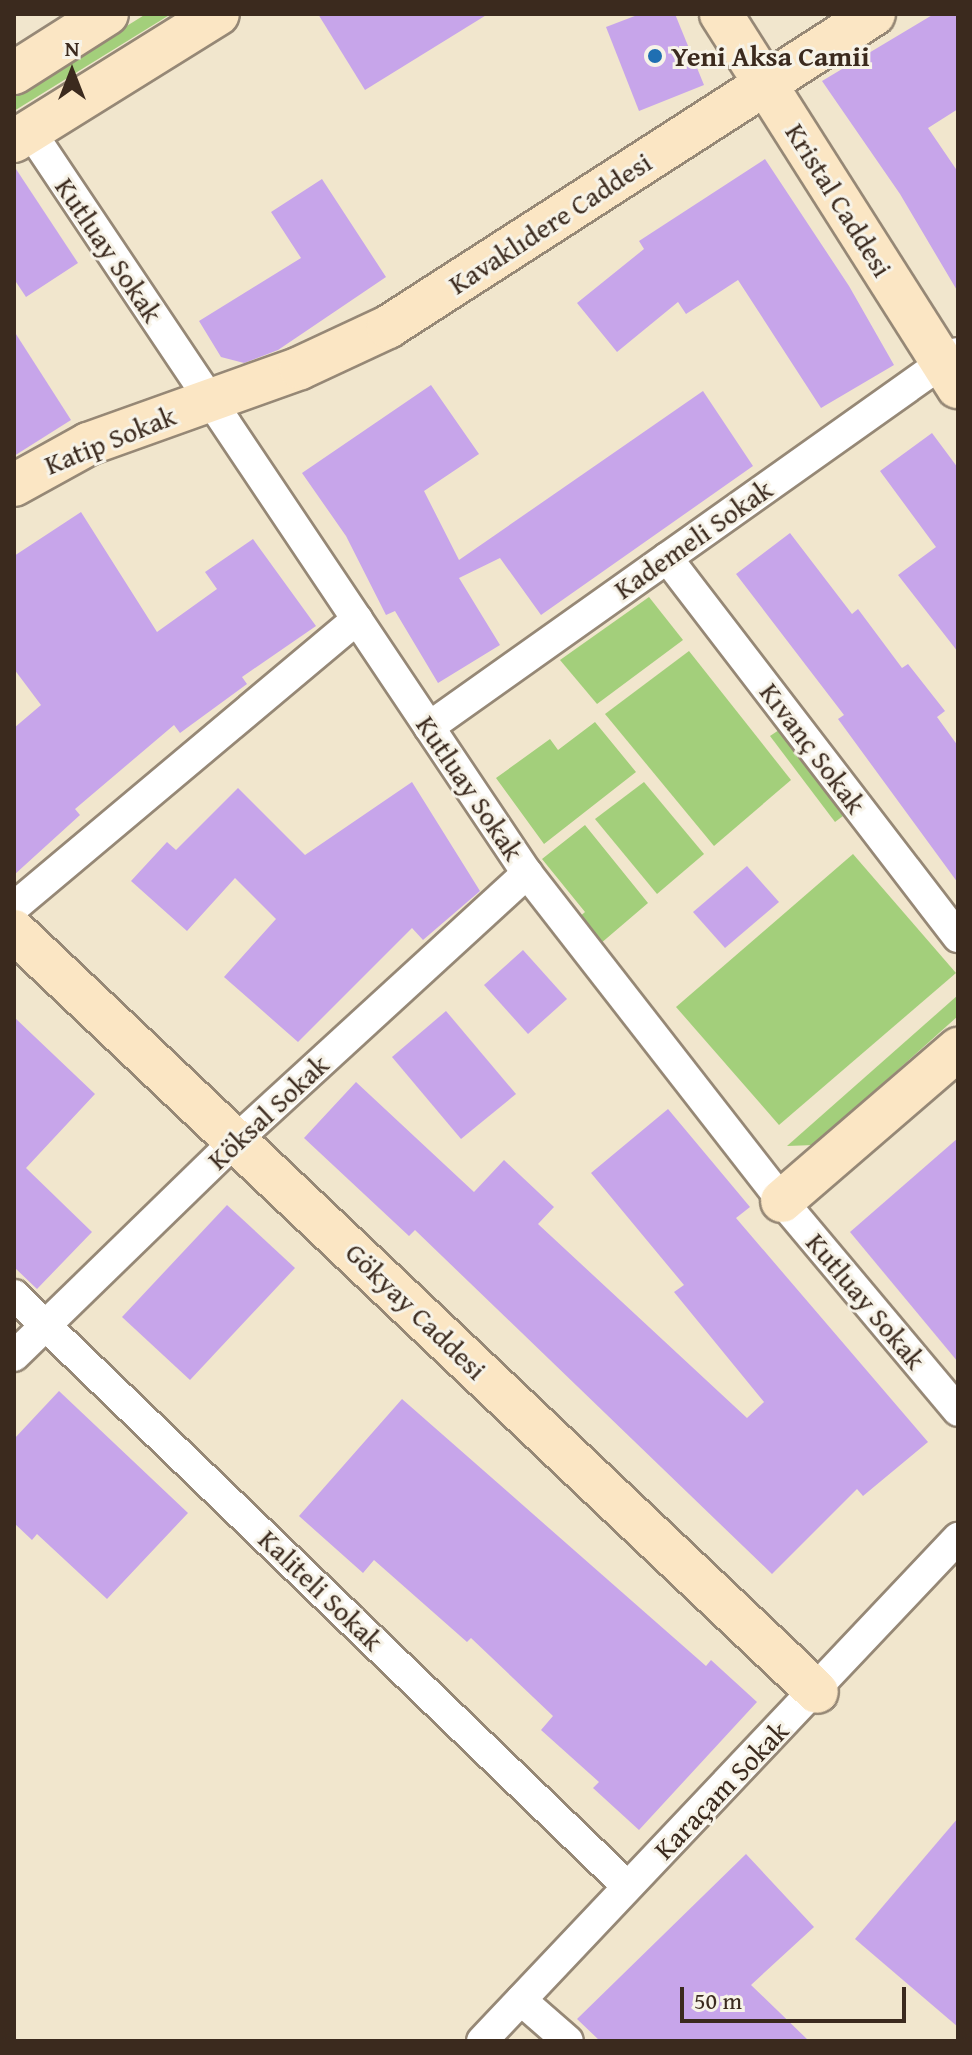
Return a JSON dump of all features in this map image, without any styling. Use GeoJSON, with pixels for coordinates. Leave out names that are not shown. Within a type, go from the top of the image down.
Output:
{"type":"FeatureCollection","features":[{"type":"Feature","properties":{"kind":"street"},"geometry":{"type":"LineString","coordinates":[[14,73],[107,14]]}},
{"type":"Feature","properties":{"kind":"street"},"geometry":{"type":"LineString","coordinates":[[22,136],[218,14]]}},
{"type":"Feature","properties":{"kind":"street","name":"Kristal Caddesi"},"geometry":{"type":"LineString","coordinates":[[721,14],[953,367]]}},
{"type":"Feature","properties":{"kind":"street","name":"Kavaklıdere Caddesi"},"geometry":{"type":"LineString","coordinates":[[209,401],[388,327],[874,14]]}},
{"type":"Feature","properties":{"kind":"street","name":"Kutluay Sokak"},"geometry":{"type":"LineString","coordinates":[[22,136],[209,401],[527,873],[782,1201],[958,1411]]}},
{"type":"Feature","properties":{"kind":"street","name":"Kademeli Sokak"},"geometry":{"type":"LineString","coordinates":[[429,727],[667,558],[953,367]]}},
{"type":"Feature","properties":{"kind":"street","name":"Katip Sokak"},"geometry":{"type":"LineString","coordinates":[[14,485],[88,444],[209,401]]}},
{"type":"Feature","properties":{"kind":"street","name":"Kıvanç Sokak"},"geometry":{"type":"LineString","coordinates":[[667,558],[958,937]]}},
{"type":"Feature","properties":{"kind":"street"},"geometry":{"type":"LineString","coordinates":[[14,907],[357,619]]}},
{"type":"Feature","properties":{"kind":"street","name":"Köksal Sokak"},"geometry":{"type":"LineString","coordinates":[[14,1356],[236,1140],[527,873]]}},
{"type":"Feature","properties":{"kind":"street","name":"Gökyay Caddesi"},"geometry":{"type":"LineString","coordinates":[[14,931],[817,1692]]}},
{"type":"Feature","properties":{"kind":"street"},"geometry":{"type":"LineString","coordinates":[[782,1201],[958,1049]]}},
{"type":"Feature","properties":{"kind":"street","name":"Kaliteli Sokak"},"geometry":{"type":"LineString","coordinates":[[14,1295],[47,1323],[627,1886]]}},
{"type":"Feature","properties":{"kind":"street","name":"Karaçam Sokak"},"geometry":{"type":"LineString","coordinates":[[482,2041],[627,1886],[817,1692],[958,1538]]}},
{"type":"Feature","properties":{"kind":"street"},"geometry":{"type":"LineString","coordinates":[[521,2000],[568,2041]]}},
{"type":"Feature","properties":{"kind":"green space"},"geometry":{"type":"Polygon","coordinates":[[[146,14],[171,14],[14,111],[14,96],[146,14]]]}},
{"type":"Feature","properties":{"kind":"green space"},"geometry":{"type":"Polygon","coordinates":[[[649,597],[683,640],[597,704],[560,660],[649,597]]]}},
{"type":"Feature","properties":{"kind":"green space"},"geometry":{"type":"Polygon","coordinates":[[[689,651],[791,780],[714,846],[605,714],[689,651]]]}},
{"type":"Feature","properties":{"kind":"green space"},"geometry":{"type":"Polygon","coordinates":[[[595,722],[636,772],[544,844],[496,778],[550,739],[558,750],[595,722]]]}},
{"type":"Feature","properties":{"kind":"green space"},"geometry":{"type":"Polygon","coordinates":[[[779,730],[843,816],[835,822],[770,736],[779,730]]]}},
{"type":"Feature","properties":{"kind":"green space"},"geometry":{"type":"Polygon","coordinates":[[[644,782],[704,854],[657,894],[595,819],[644,782]]]}},
{"type":"Feature","properties":{"kind":"green space"},"geometry":{"type":"Polygon","coordinates":[[[585,825],[648,903],[600,944],[577,919],[585,912],[542,859],[585,825]]]}},
{"type":"Feature","properties":{"kind":"green space"},"geometry":{"type":"Polygon","coordinates":[[[853,854],[956,973],[779,1125],[676,1007],[853,854]]]}},
{"type":"Feature","properties":{"kind":"green space"},"geometry":{"type":"Polygon","coordinates":[[[958,995],[958,1016],[814,1145],[787,1146],[958,995]]]}},
{"type":"Feature","properties":{"kind":"building"},"geometry":{"type":"Polygon","coordinates":[[[318,14],[488,14],[365,90],[318,14]]]}},
{"type":"Feature","properties":{"kind":"building","name":"Yeni Aksa Camii"},"geometry":{"type":"Polygon","coordinates":[[[640,14],[675,14],[704,85],[639,111],[606,27],[640,14]]]}},
{"type":"Feature","properties":{"kind":"building"},"geometry":{"type":"Polygon","coordinates":[[[934,14],[958,14],[958,109],[928,128],[958,172],[958,292],[900,194],[822,81],[934,14]]]}},
{"type":"Feature","properties":{"kind":"building"},"geometry":{"type":"Polygon","coordinates":[[[765,159],[849,286],[894,365],[821,408],[738,280],[686,314],[678,302],[617,352],[577,303],[644,249],[639,241],[765,159]]]}},
{"type":"Feature","properties":{"kind":"building"},"geometry":{"type":"Polygon","coordinates":[[[14,166],[78,263],[26,297],[14,279],[14,166]]]}},
{"type":"Feature","properties":{"kind":"building"},"geometry":{"type":"Polygon","coordinates":[[[322,179],[386,277],[278,350],[244,363],[221,357],[199,321],[301,258],[271,212],[322,179]]]}},
{"type":"Feature","properties":{"kind":"building"},"geometry":{"type":"Polygon","coordinates":[[[14,331],[71,420],[14,456],[14,331]]]}},
{"type":"Feature","properties":{"kind":"building"},"geometry":{"type":"Polygon","coordinates":[[[431,385],[479,454],[424,491],[459,560],[703,391],[753,466],[541,615],[500,558],[459,578],[500,645],[438,683],[395,611],[386,615],[346,536],[302,473],[431,385]]]}},
{"type":"Feature","properties":{"kind":"building"},"geometry":{"type":"Polygon","coordinates":[[[932,433],[958,468],[958,652],[898,575],[936,547],[880,471],[932,433]]]}},
{"type":"Feature","properties":{"kind":"building"},"geometry":{"type":"Polygon","coordinates":[[[81,512],[157,632],[217,589],[205,572],[253,539],[316,626],[242,677],[247,684],[180,733],[174,725],[75,809],[80,815],[14,875],[14,728],[41,705],[14,669],[14,556],[81,512]]]}},
{"type":"Feature","properties":{"kind":"building"},"geometry":{"type":"Polygon","coordinates":[[[790,533],[852,614],[858,609],[902,668],[908,664],[945,711],[937,717],[958,746],[958,883],[838,719],[844,715],[736,574],[790,533]]]}},
{"type":"Feature","properties":{"kind":"building"},"geometry":{"type":"Polygon","coordinates":[[[412,782],[480,891],[423,940],[412,928],[298,1042],[224,977],[276,919],[235,878],[187,931],[131,881],[167,842],[176,850],[238,788],[305,855],[412,782]]]}},
{"type":"Feature","properties":{"kind":"building"},"geometry":{"type":"Polygon","coordinates":[[[747,866],[779,902],[725,948],[693,912],[747,866]]]}},
{"type":"Feature","properties":{"kind":"building"},"geometry":{"type":"Polygon","coordinates":[[[523,950],[567,999],[528,1034],[484,985],[523,950]]]}},
{"type":"Feature","properties":{"kind":"building"},"geometry":{"type":"Polygon","coordinates":[[[446,1011],[516,1094],[461,1139],[392,1057],[446,1011]]]}},
{"type":"Feature","properties":{"kind":"building"},"geometry":{"type":"Polygon","coordinates":[[[14,1017],[95,1094],[26,1168],[92,1232],[37,1289],[14,1267],[14,1017]]]}},
{"type":"Feature","properties":{"kind":"building"},"geometry":{"type":"Polygon","coordinates":[[[356,1082],[474,1192],[504,1160],[554,1207],[538,1224],[747,1418],[764,1402],[674,1292],[684,1285],[591,1173],[668,1109],[750,1207],[736,1218],[928,1442],[863,1496],[857,1489],[772,1574],[415,1230],[409,1236],[304,1138],[356,1082]]]}},
{"type":"Feature","properties":{"kind":"building"},"geometry":{"type":"Polygon","coordinates":[[[958,1138],[958,1362],[850,1232],[958,1138]]]}},
{"type":"Feature","properties":{"kind":"building"},"geometry":{"type":"Polygon","coordinates":[[[227,1205],[295,1268],[190,1380],[122,1317],[227,1205]]]}},
{"type":"Feature","properties":{"kind":"building"},"geometry":{"type":"Polygon","coordinates":[[[59,1391],[188,1513],[107,1599],[37,1534],[32,1540],[14,1523],[14,1439],[59,1391]]]}},
{"type":"Feature","properties":{"kind":"building"},"geometry":{"type":"Polygon","coordinates":[[[402,1399],[706,1666],[711,1660],[757,1702],[639,1830],[593,1788],[599,1782],[541,1730],[553,1716],[471,1638],[467,1642],[374,1560],[363,1573],[299,1516],[402,1399]]]}},
{"type":"Feature","properties":{"kind":"building"},"geometry":{"type":"Polygon","coordinates":[[[958,1818],[958,2027],[855,1939],[958,1818]]]}},
{"type":"Feature","properties":{"kind":"building"},"geometry":{"type":"Polygon","coordinates":[[[746,1854],[814,1927],[751,1985],[809,2041],[600,2041],[577,2019],[746,1854]]]}},
{"type":"Feature","properties":{"kind":"place","name":"Yeni Aksa Camii"},"geometry":{"type":"Point","coordinates":[655,56]}}]}
